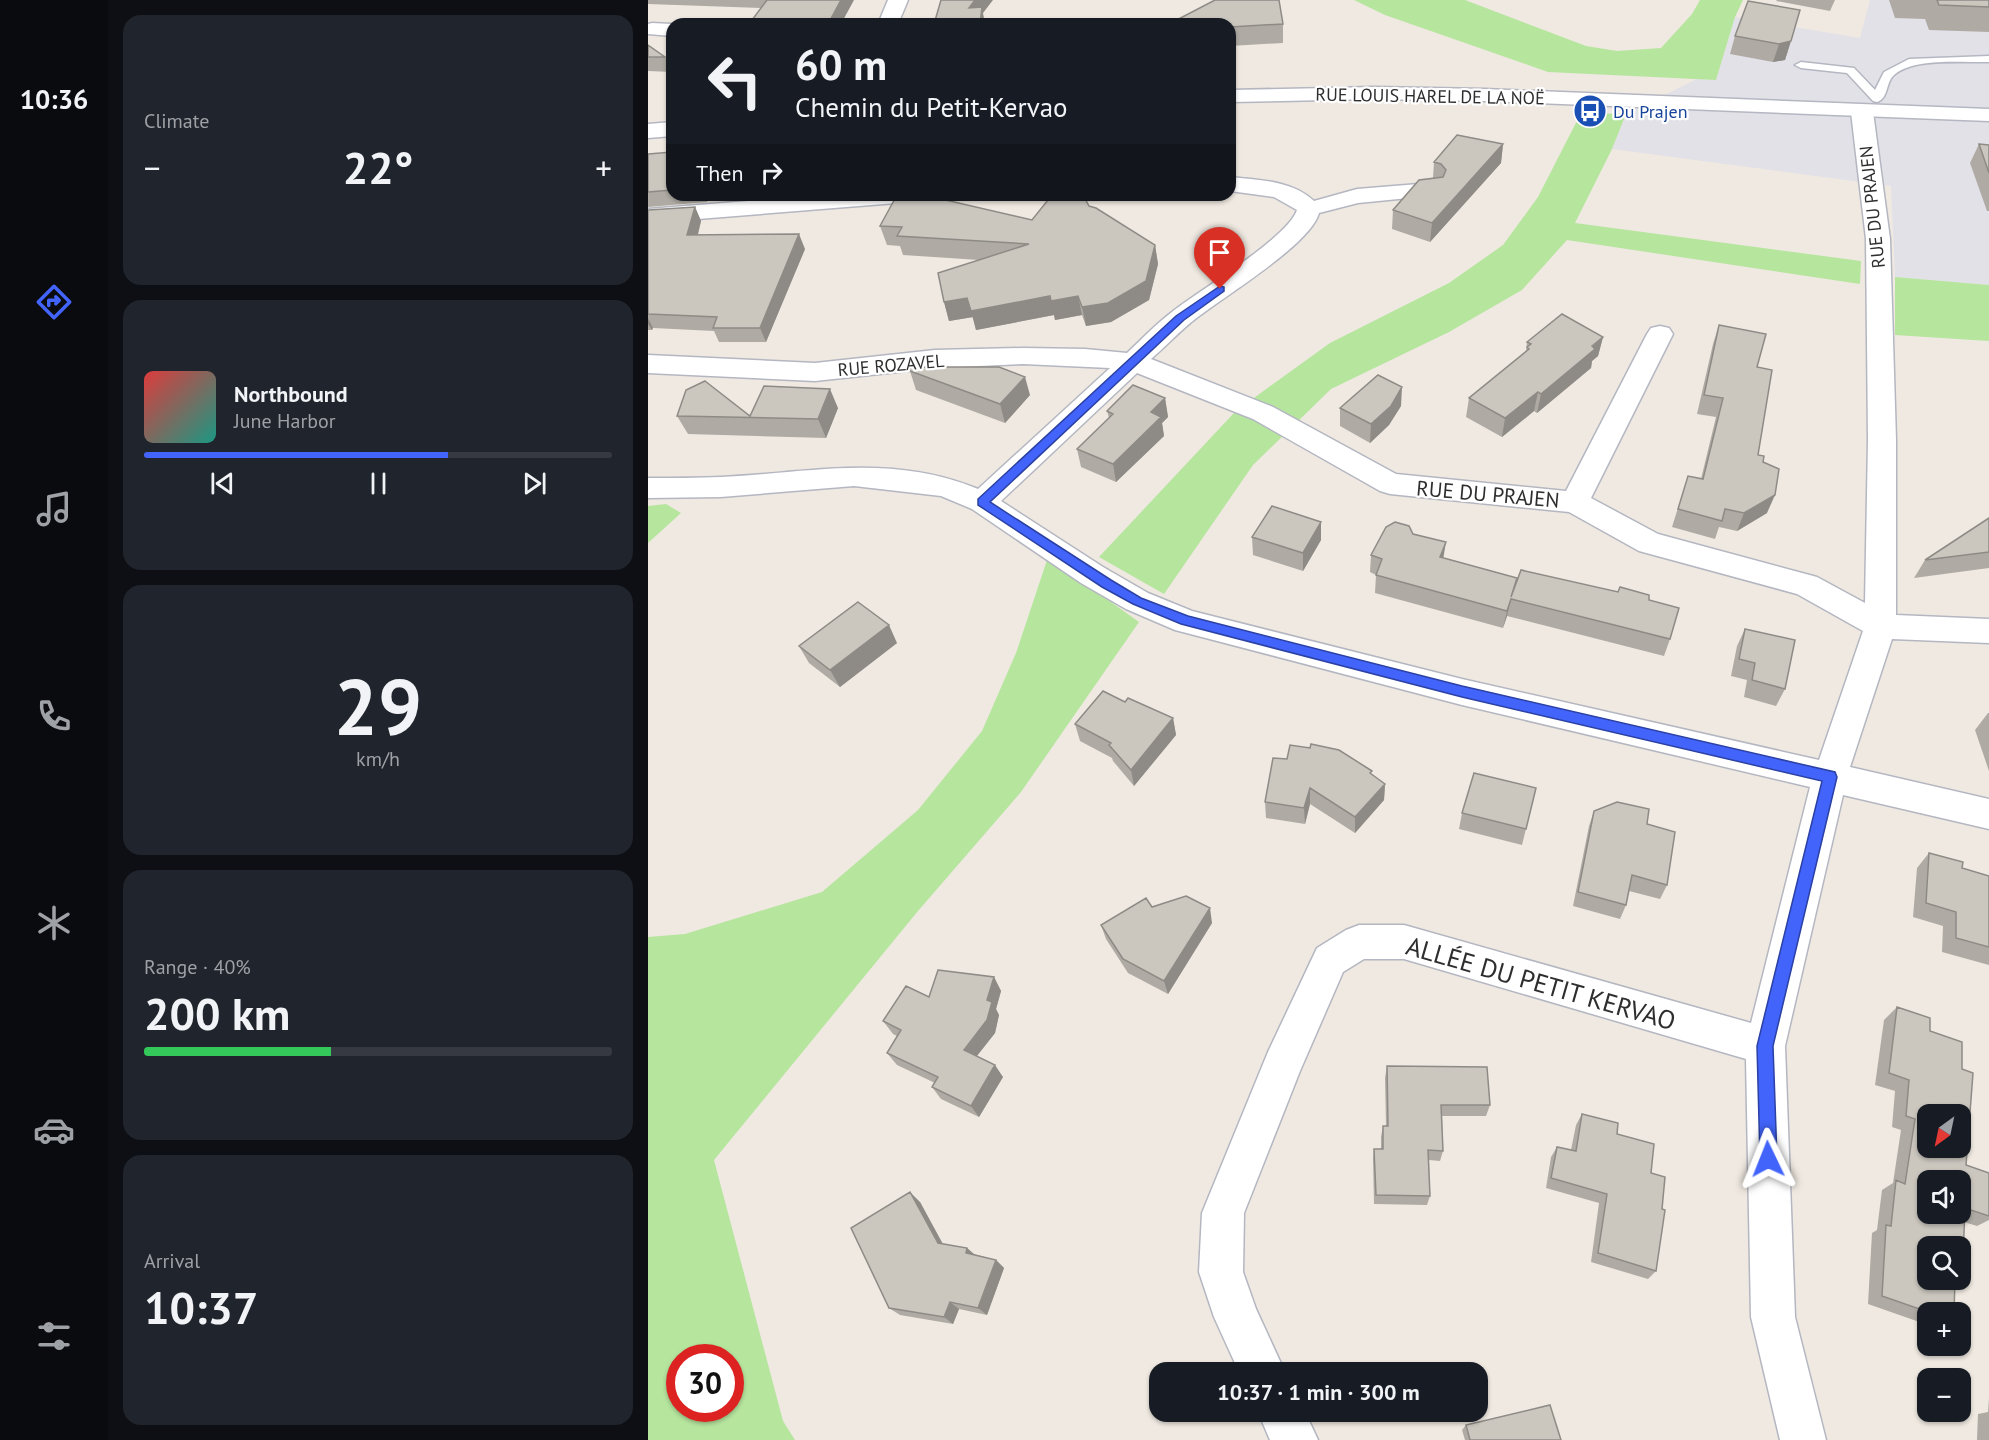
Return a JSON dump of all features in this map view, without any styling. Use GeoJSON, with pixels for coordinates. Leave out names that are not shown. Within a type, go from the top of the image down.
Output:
{"type":"FeatureCollection","features":[{"type":"Feature","properties":{"kind":"street"},"geometry":{"type":"LineString","coordinates":[[890,18],[898,0]]}},
{"type":"Feature","properties":{"kind":"street"},"geometry":{"type":"LineString","coordinates":[[652,29],[666,30]]}},
{"type":"Feature","properties":{"kind":"street","name":"RUE LOUIS HAREL DE LA NOË"},"geometry":{"type":"LineString","coordinates":[[1236,84],[1388,82],[1869,105],[1989,115]]}},
{"type":"Feature","properties":{"kind":"street","name":"RUE LOUIS HAREL DE LA NOË"},"geometry":{"type":"LineString","coordinates":[[1236,96],[1374,93],[1869,105],[1989,104]]}},
{"type":"Feature","properties":{"kind":"street","name":"RUE DU PRAJEN"},"geometry":{"type":"LineString","coordinates":[[1830,777],[1880,626],[1882,440],[1878,239],[1869,105]]}},
{"type":"Feature","properties":{"kind":"street"},"geometry":{"type":"LineString","coordinates":[[648,117],[666,116]]}},
{"type":"Feature","properties":{"kind":"street"},"geometry":{"type":"LineString","coordinates":[[648,131],[666,130]]}},
{"type":"Feature","properties":{"kind":"street"},"geometry":{"type":"LineString","coordinates":[[1236,185],[1281,191],[1303,202],[1309,209]]}},
{"type":"Feature","properties":{"kind":"street"},"geometry":{"type":"LineString","coordinates":[[1309,209],[1357,196],[1431,190]]}},
{"type":"Feature","properties":{"kind":"street"},"geometry":{"type":"LineString","coordinates":[[648,216],[834,201]]}},
{"type":"Feature","properties":{"kind":"street"},"geometry":{"type":"LineString","coordinates":[[982,502],[1180,318],[1276,249],[1306,219],[1309,209]]}},
{"type":"Feature","properties":{"kind":"street"},"geometry":{"type":"LineString","coordinates":[[1575,502],[1660,334]]}},
{"type":"Feature","properties":{"kind":"street","name":"RUE ROZAVEL"},"geometry":{"type":"LineString","coordinates":[[648,364],[815,372],[935,359],[1085,357],[1134,362]]}},
{"type":"Feature","properties":{"kind":"street","name":"RUE DU PRAJEN"},"geometry":{"type":"LineString","coordinates":[[1134,362],[1237,401],[1390,484],[1575,502],[1649,543],[1806,585],[1880,626],[1989,631]]}},
{"type":"Feature","properties":{"kind":"street"},"geometry":{"type":"LineString","coordinates":[[648,488],[721,487],[854,476],[946,487],[982,502],[1137,601],[1186,621],[1462,692],[1989,814]]}},
{"type":"Feature","properties":{"kind":"street"},"geometry":{"type":"LineString","coordinates":[[1803,1440],[1773,1317],[1765,1046],[1830,777]]}},
{"type":"Feature","properties":{"kind":"street","name":"ALLÉE DU PETIT KERVAO"},"geometry":{"type":"LineString","coordinates":[[1258,1362],[1236,1317],[1221,1272],[1223,1214],[1282,1066],[1330,960],[1359,942],[1404,942],[1765,1046]]}},
{"type":"Feature","properties":{"kind":"street"},"geometry":{"type":"LineString","coordinates":[[1286,1422],[1295,1440]]}},
{"type":"Feature","properties":{"kind":"lane"},"geometry":{"type":"LineString","coordinates":[[1869,105],[1888,74],[1913,61],[1989,59]]}},
{"type":"Feature","properties":{"kind":"lane"},"geometry":{"type":"LineString","coordinates":[[1801,64],[1850,70],[1869,105]]}},
{"type":"Feature","properties":{"kind":"shaded area"},"geometry":{"type":"Polygon","coordinates":[[[1870,0],[1989,0],[1989,285],[1895,277],[1891,186],[1612,149],[1626,114],[1697,79],[1716,80],[1735,17],[1860,38],[1870,0]]]}},
{"type":"Feature","properties":{"kind":"green space"},"geometry":{"type":"Polygon","coordinates":[[[1354,0],[1465,0],[1586,46],[1617,51],[1661,48],[1692,14],[1700,0],[1743,0],[1735,17],[1716,80],[1548,72],[1385,15],[1354,0]]]}},
{"type":"Feature","properties":{"kind":"green space"},"geometry":{"type":"Polygon","coordinates":[[[1581,113],[1626,114],[1612,149],[1575,223],[1861,261],[1860,284],[1567,240],[1522,290],[1449,332],[1331,389],[1253,465],[1164,594],[1099,557],[1233,414],[1330,343],[1449,283],[1503,245],[1538,197],[1581,113]]]}},
{"type":"Feature","properties":{"kind":"green space"},"geometry":{"type":"Polygon","coordinates":[[[1895,277],[1989,285],[1989,341],[1895,335],[1895,277]]]}},
{"type":"Feature","properties":{"kind":"green space"},"geometry":{"type":"Polygon","coordinates":[[[666,504],[681,513],[648,543],[648,506],[666,504]]]}},
{"type":"Feature","properties":{"kind":"green space"},"geometry":{"type":"Polygon","coordinates":[[[1048,557],[1139,622],[1021,792],[918,911],[714,1160],[783,1421],[795,1440],[648,1440],[648,937],[685,934],[822,892],[918,810],[982,731],[1016,653],[1048,557]]]}},
{"type":"Feature","properties":{"kind":"building"},"geometry":{"type":"Polygon","coordinates":[[[767,0],[841,0],[831,18],[754,18],[767,0]]]}},
{"type":"Feature","properties":{"kind":"building"},"geometry":{"type":"Polygon","coordinates":[[[941,0],[975,0],[969,8],[982,7],[981,18],[936,18],[941,0]]]}},
{"type":"Feature","properties":{"kind":"building"},"geometry":{"type":"Polygon","coordinates":[[[1215,0],[1279,0],[1283,24],[1236,27],[1236,18],[1180,18],[1215,0]]]}},
{"type":"Feature","properties":{"kind":"building"},"geometry":{"type":"Polygon","coordinates":[[[1937,0],[1989,0],[1989,7],[1939,5],[1937,0]]]}},
{"type":"Feature","properties":{"kind":"building"},"geometry":{"type":"Polygon","coordinates":[[[1748,1],[1800,10],[1791,41],[1779,44],[1735,36],[1748,1]]]}},
{"type":"Feature","properties":{"kind":"building"},"geometry":{"type":"Polygon","coordinates":[[[648,45],[665,57],[648,57],[648,45]]]}},
{"type":"Feature","properties":{"kind":"building"},"geometry":{"type":"Polygon","coordinates":[[[1457,135],[1503,144],[1432,223],[1393,210],[1419,180],[1443,177],[1446,170],[1441,164],[1434,162],[1457,135]]]}},
{"type":"Feature","properties":{"kind":"building"},"geometry":{"type":"Polygon","coordinates":[[[1979,144],[1989,145],[1989,173],[1979,144]]]}},
{"type":"Feature","properties":{"kind":"building"},"geometry":{"type":"Polygon","coordinates":[[[666,152],[666,190],[648,192],[648,154],[666,152]]]}},
{"type":"Feature","properties":{"kind":"building"},"geometry":{"type":"Polygon","coordinates":[[[894,201],[950,201],[1032,220],[1047,201],[1086,201],[1089,206],[1096,208],[1155,245],[1146,281],[1108,303],[1082,307],[1078,296],[1051,301],[1050,296],[971,311],[967,298],[944,302],[938,273],[1029,244],[897,236],[902,227],[880,226],[894,201]]]}},
{"type":"Feature","properties":{"kind":"building"},"geometry":{"type":"Polygon","coordinates":[[[695,207],[687,235],[799,234],[760,328],[713,328],[717,317],[648,314],[648,210],[695,207]]]}},
{"type":"Feature","properties":{"kind":"building"},"geometry":{"type":"Polygon","coordinates":[[[1562,314],[1603,337],[1592,346],[1595,349],[1541,394],[1538,392],[1505,418],[1469,398],[1529,349],[1527,347],[1531,344],[1527,342],[1562,314]]]}},
{"type":"Feature","properties":{"kind":"building"},"geometry":{"type":"Polygon","coordinates":[[[1719,325],[1766,334],[1757,367],[1772,370],[1758,455],[1764,456],[1763,462],[1779,469],[1775,495],[1744,513],[1725,509],[1722,521],[1678,509],[1688,476],[1703,479],[1723,398],[1704,395],[1719,325]]]}},
{"type":"Feature","properties":{"kind":"building"},"geometry":{"type":"Polygon","coordinates":[[[910,367],[999,367],[1025,377],[1000,404],[910,371],[910,367]]]}},
{"type":"Feature","properties":{"kind":"building"},"geometry":{"type":"Polygon","coordinates":[[[1378,375],[1402,387],[1391,406],[1371,424],[1340,408],[1378,375]]]}},
{"type":"Feature","properties":{"kind":"building"},"geometry":{"type":"Polygon","coordinates":[[[705,381],[750,416],[764,386],[830,389],[818,419],[677,416],[686,390],[705,381]]]}},
{"type":"Feature","properties":{"kind":"building"},"geometry":{"type":"Polygon","coordinates":[[[1133,385],[1165,398],[1151,412],[1161,417],[1113,464],[1077,449],[1113,414],[1107,411],[1133,385]]]}},
{"type":"Feature","properties":{"kind":"building"},"geometry":{"type":"Polygon","coordinates":[[[1272,506],[1321,522],[1303,553],[1252,537],[1272,506]]]}},
{"type":"Feature","properties":{"kind":"building"},"geometry":{"type":"Polygon","coordinates":[[[1989,518],[1989,552],[1925,560],[1989,518]]]}},
{"type":"Feature","properties":{"kind":"building"},"geometry":{"type":"Polygon","coordinates":[[[1395,522],[1409,526],[1413,534],[1446,542],[1440,557],[1517,578],[1511,597],[1521,570],[1618,592],[1620,587],[1649,595],[1649,600],[1679,608],[1670,639],[1511,599],[1507,611],[1376,575],[1382,559],[1371,555],[1386,527],[1395,522]]]}},
{"type":"Feature","properties":{"kind":"building"},"geometry":{"type":"Polygon","coordinates":[[[858,602],[889,625],[830,670],[799,646],[858,602]]]}},
{"type":"Feature","properties":{"kind":"building"},"geometry":{"type":"Polygon","coordinates":[[[1745,629],[1795,640],[1785,689],[1752,680],[1755,663],[1739,659],[1745,629]]]}},
{"type":"Feature","properties":{"kind":"building"},"geometry":{"type":"Polygon","coordinates":[[[1103,691],[1125,702],[1128,698],[1173,718],[1131,770],[1109,745],[1111,743],[1075,724],[1103,691]]]}},
{"type":"Feature","properties":{"kind":"building"},"geometry":{"type":"Polygon","coordinates":[[[1311,744],[1339,750],[1372,771],[1370,773],[1385,784],[1355,817],[1310,788],[1304,808],[1265,802],[1273,758],[1287,759],[1290,745],[1310,748],[1311,744]]]}},
{"type":"Feature","properties":{"kind":"building"},"geometry":{"type":"Polygon","coordinates":[[[1474,773],[1536,788],[1526,829],[1462,813],[1474,773]]]}},
{"type":"Feature","properties":{"kind":"building"},"geometry":{"type":"Polygon","coordinates":[[[1617,802],[1649,809],[1647,824],[1675,832],[1667,885],[1632,875],[1626,905],[1578,892],[1594,811],[1617,802]]]}},
{"type":"Feature","properties":{"kind":"building"},"geometry":{"type":"Polygon","coordinates":[[[1929,853],[1963,862],[1962,868],[1989,876],[1989,947],[1956,938],[1956,912],[1926,903],[1929,853]]]}},
{"type":"Feature","properties":{"kind":"building"},"geometry":{"type":"Polygon","coordinates":[[[1186,896],[1210,908],[1164,981],[1123,959],[1101,925],[1146,898],[1152,907],[1186,896]]]}},
{"type":"Feature","properties":{"kind":"building"},"geometry":{"type":"Polygon","coordinates":[[[938,970],[994,977],[987,1000],[992,1002],[987,1020],[964,1050],[995,1065],[971,1106],[932,1087],[938,1077],[887,1053],[901,1030],[883,1021],[906,986],[929,997],[938,970]]]}},
{"type":"Feature","properties":{"kind":"building"},"geometry":{"type":"Polygon","coordinates":[[[1897,1007],[1930,1018],[1930,1031],[1962,1042],[1962,1069],[1973,1073],[1971,1104],[1917,1104],[1917,1158],[1967,1158],[1966,1165],[1989,1173],[1989,1216],[1971,1210],[1971,1170],[1917,1170],[1917,1224],[1964,1224],[1964,1236],[1917,1236],[1917,1290],[1955,1290],[1954,1302],[1917,1302],[1917,1308],[1882,1296],[1886,1225],[1891,1226],[1896,1180],[1905,1184],[1915,1119],[1906,1116],[1909,1080],[1889,1073],[1897,1007]]]}},
{"type":"Feature","properties":{"kind":"building"},"geometry":{"type":"Polygon","coordinates":[[[1387,1066],[1487,1067],[1490,1105],[1441,1105],[1443,1151],[1428,1150],[1430,1196],[1376,1195],[1374,1149],[1383,1149],[1383,1126],[1388,1126],[1387,1066]]]}},
{"type":"Feature","properties":{"kind":"building"},"geometry":{"type":"Polygon","coordinates":[[[1582,1114],[1618,1123],[1617,1134],[1654,1144],[1651,1173],[1665,1177],[1662,1209],[1665,1210],[1656,1271],[1598,1253],[1607,1194],[1551,1178],[1557,1147],[1576,1151],[1582,1114]]]}},
{"type":"Feature","properties":{"kind":"building"},"geometry":{"type":"Polygon","coordinates":[[[910,1192],[938,1243],[967,1248],[966,1253],[996,1260],[978,1308],[950,1302],[944,1317],[889,1308],[851,1228],[910,1192]]]}},
{"type":"Feature","properties":{"kind":"building"},"geometry":{"type":"Polygon","coordinates":[[[1550,1405],[1561,1440],[1470,1440],[1466,1425],[1488,1422],[1488,1420],[1550,1405]]]}},
{"type":"Feature","properties":{"kind":"place","name":"Du Prajen"},"geometry":{"type":"Point","coordinates":[1590,111]}},
{"type":"Feature","properties":{"kind":"route"},"geometry":{"type":"LineString","coordinates":[[1220,289],[1180,318],[982,502],[1107,584],[1137,601],[1186,621],[1462,692],[1830,777],[1765,1046],[1768,1159]]}}]}
